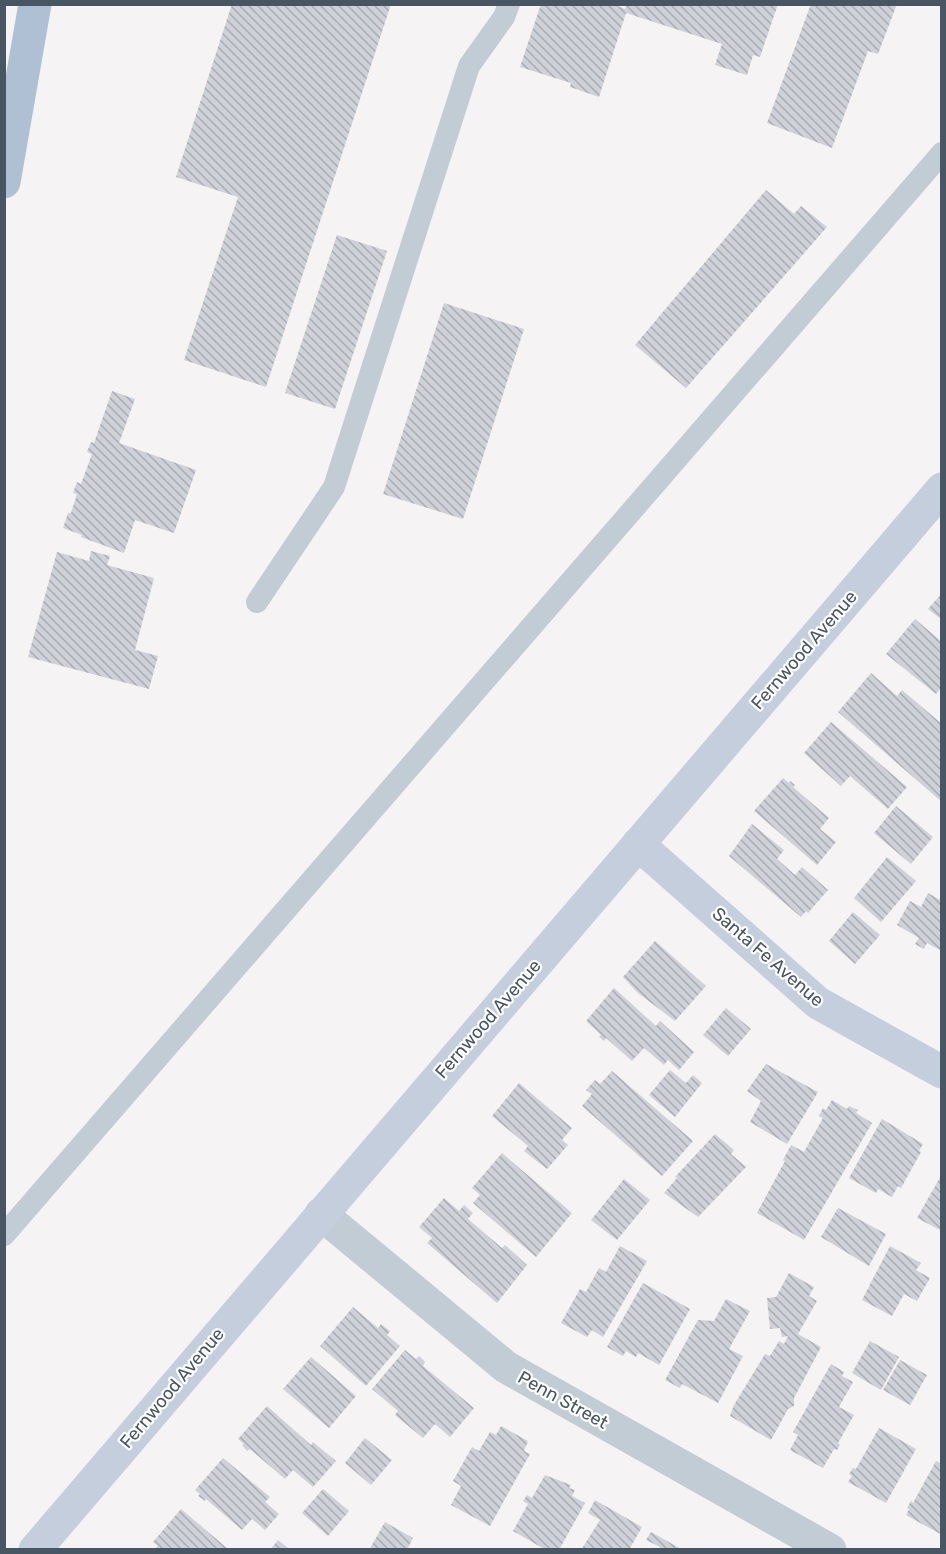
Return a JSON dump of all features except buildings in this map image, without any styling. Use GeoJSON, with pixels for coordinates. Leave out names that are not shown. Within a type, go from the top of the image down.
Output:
{"type":"FeatureCollection","features":[{"type":"Feature","properties":{"kind":"main road"},"geometry":{"type":"LineString","coordinates":[[4,182],[35,4]]}},
{"type":"Feature","properties":{"kind":"street","name":"Fernwood Avenue"},"geometry":{"type":"LineString","coordinates":[[34,1550],[941,489]]}},
{"type":"Feature","properties":{"kind":"street","name":"Santa Fe Avenue"},"geometry":{"type":"LineString","coordinates":[[638,844],[818,1003],[942,1072]]}},
{"type":"Feature","properties":{"kind":"street","name":"Penn Street"},"geometry":{"type":"LineString","coordinates":[[321,1214],[506,1367],[830,1550]]}},
{"type":"Feature","properties":{"kind":"lane"},"geometry":{"type":"LineString","coordinates":[[257,602],[334,487],[469,66],[504,17],[509,4]]}},
{"type":"Feature","properties":{"kind":"lane"},"geometry":{"type":"LineString","coordinates":[[4,1235],[942,153]]}}]}
